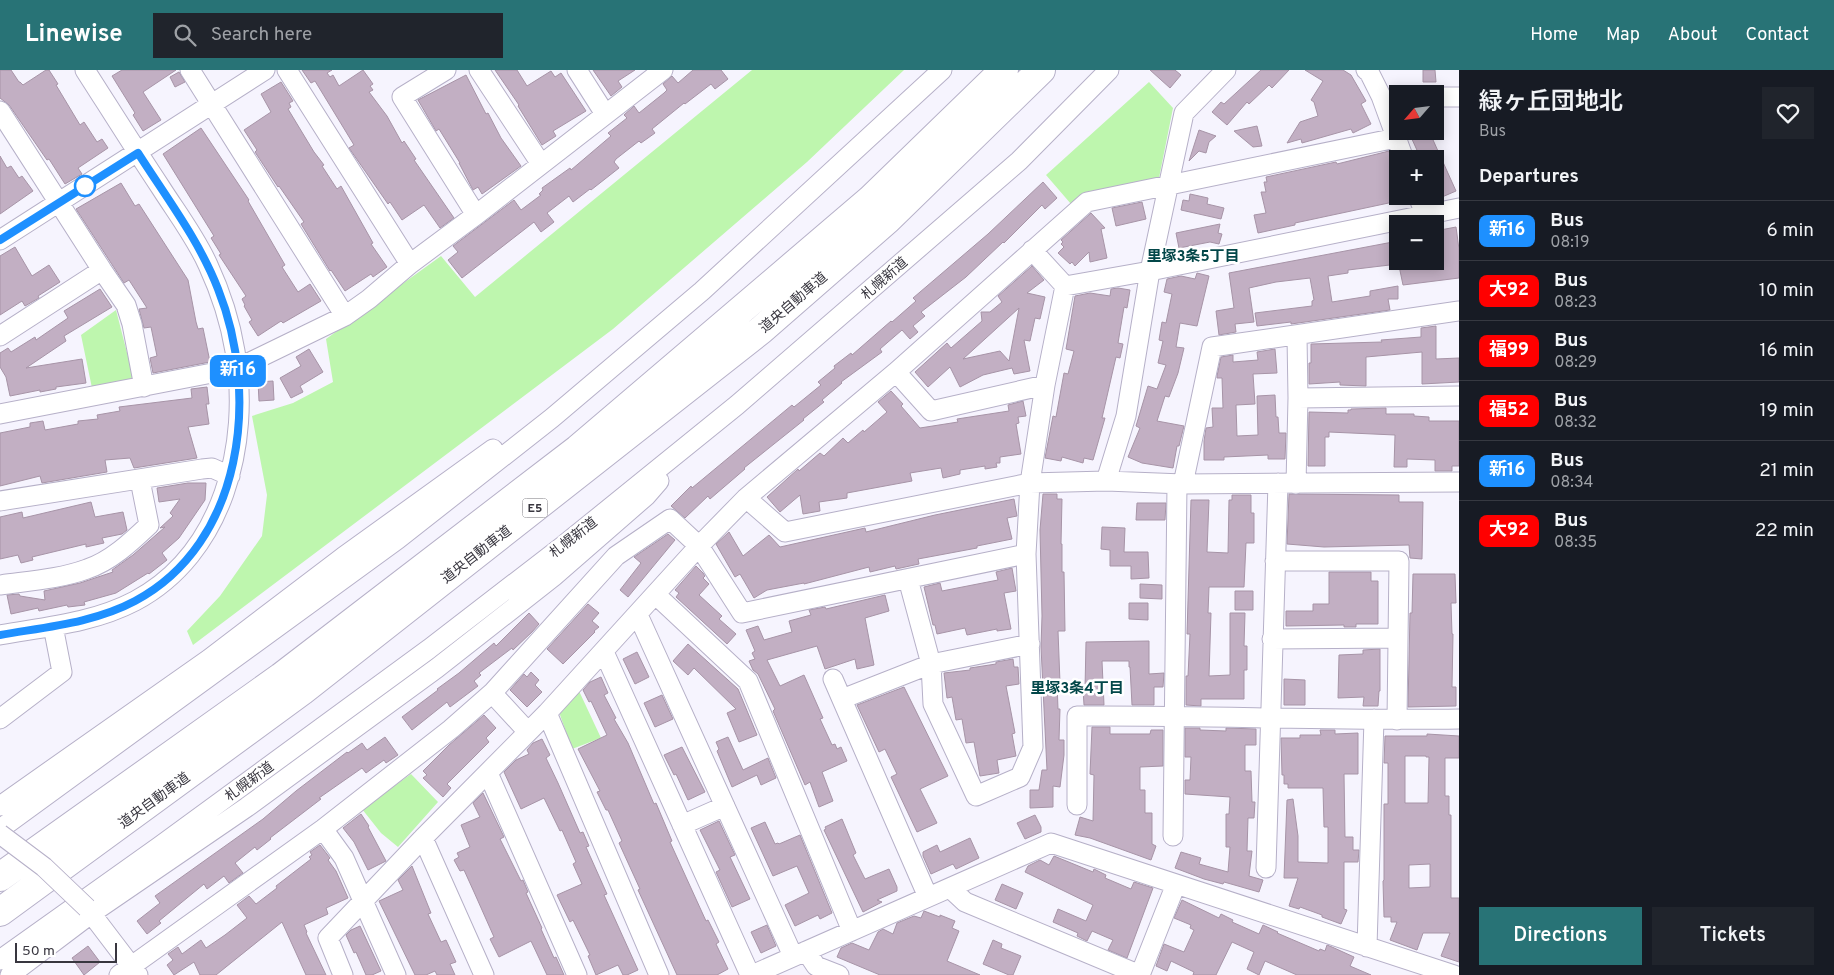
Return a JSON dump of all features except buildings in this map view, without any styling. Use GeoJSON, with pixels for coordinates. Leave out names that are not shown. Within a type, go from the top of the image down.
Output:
{"type":"FeatureCollection","features":[{"type":"Feature","properties":{"kind":"highway","name":"道央自動車道"},"geometry":{"type":"LineString","coordinates":[[0,877],[281,677],[578,450],[870,200],[1004,70]]}},
{"type":"Feature","properties":{"kind":"highway","name":"道央自動車道"},"geometry":{"type":"LineString","coordinates":[[0,912],[310,685],[761,330],[887,220],[1041,70]]}},
{"type":"Feature","properties":{"kind":"street"},"geometry":{"type":"LineString","coordinates":[[0,635],[84,619],[122,606],[147,594],[170,577],[191,556],[214,519],[230,476],[237,436],[238,368],[229,321],[207,262],[190,232],[85,70]]}},
{"type":"Feature","properties":{"kind":"street"},"geometry":{"type":"LineString","coordinates":[[190,70],[345,316]]}},
{"type":"Feature","properties":{"kind":"street"},"geometry":{"type":"LineString","coordinates":[[0,240],[265,70]]}},
{"type":"Feature","properties":{"kind":"street"},"geometry":{"type":"LineString","coordinates":[[287,70],[410,264]]}},
{"type":"Feature","properties":{"kind":"street"},"geometry":{"type":"LineString","coordinates":[[446,70],[402,97],[476,215]]}},
{"type":"Feature","properties":{"kind":"street"},"geometry":{"type":"LineString","coordinates":[[478,70],[540,164]]}},
{"type":"Feature","properties":{"kind":"street"},"geometry":{"type":"LineString","coordinates":[[577,70],[605,114]]}},
{"type":"Feature","properties":{"kind":"street"},"geometry":{"type":"LineString","coordinates":[[0,414],[238,368],[345,316],[663,70]]}},
{"type":"Feature","properties":{"kind":"street"},"geometry":{"type":"LineString","coordinates":[[0,829],[390,544],[552,418],[702,291],[942,70]]}},
{"type":"Feature","properties":{"kind":"street","name":"札幌新道"},"geometry":{"type":"LineString","coordinates":[[0,960],[160,846],[429,649],[564,545],[694,440],[1019,161],[1109,70]]}},
{"type":"Feature","properties":{"kind":"street"},"geometry":{"type":"LineString","coordinates":[[1106,481],[1126,416],[1150,271],[1184,113],[1226,70]]}},
{"type":"Feature","properties":{"kind":"street"},"geometry":{"type":"LineString","coordinates":[[1366,70],[1389,96]]}},
{"type":"Feature","properties":{"kind":"street"},"geometry":{"type":"LineString","coordinates":[[1444,97],[1459,97]]}},
{"type":"Feature","properties":{"kind":"street"},"geometry":{"type":"LineString","coordinates":[[0,111],[126,305],[132,324],[144,387]]}},
{"type":"Feature","properties":{"kind":"street"},"geometry":{"type":"LineString","coordinates":[[343,975],[328,938],[423,838],[547,713],[699,546],[746,498],[896,372],[1087,202],[1389,139]]}},
{"type":"Feature","properties":{"kind":"street"},"geometry":{"type":"LineString","coordinates":[[1422,205],[1425,214]]}},
{"type":"Feature","properties":{"kind":"street"},"geometry":{"type":"LineString","coordinates":[[1065,286],[1150,271],[1459,208]]}},
{"type":"Feature","properties":{"kind":"street"},"geometry":{"type":"LineString","coordinates":[[1032,250],[1065,286]]}},
{"type":"Feature","properties":{"kind":"street"},"geometry":{"type":"LineString","coordinates":[[0,336],[102,270]]}},
{"type":"Feature","properties":{"kind":"street"},"geometry":{"type":"LineString","coordinates":[[908,580],[931,664],[934,704],[976,796],[1020,777],[1033,747],[1026,554],[1030,483],[1045,385],[1065,286]]}},
{"type":"Feature","properties":{"kind":"street"},"geometry":{"type":"LineString","coordinates":[[1173,836],[1180,484],[1212,348],[1459,311]]}},
{"type":"Feature","properties":{"kind":"street"},"geometry":{"type":"LineString","coordinates":[[1266,868],[1275,561],[1298,398],[1297,336]]}},
{"type":"Feature","properties":{"kind":"street"},"geometry":{"type":"LineString","coordinates":[[896,372],[931,411],[1045,385]]}},
{"type":"Feature","properties":{"kind":"street"},"geometry":{"type":"LineString","coordinates":[[1298,398],[1459,396]]}},
{"type":"Feature","properties":{"kind":"street"},"geometry":{"type":"LineString","coordinates":[[0,806],[208,659],[343,557],[494,448],[552,418]]}},
{"type":"Feature","properties":{"kind":"street"},"geometry":{"type":"LineString","coordinates":[[10,975],[89,910],[246,807],[437,668],[553,577],[646,496],[694,440]]}},
{"type":"Feature","properties":{"kind":"street"},"geometry":{"type":"LineString","coordinates":[[0,501],[212,468],[230,476]]}},
{"type":"Feature","properties":{"kind":"street"},"geometry":{"type":"LineString","coordinates":[[0,585],[87,569],[110,558],[150,525],[140,480]]}},
{"type":"Feature","properties":{"kind":"street"},"geometry":{"type":"LineString","coordinates":[[746,498],[785,532],[1030,483],[1106,481],[1180,484],[1459,482]]}},
{"type":"Feature","properties":{"kind":"street"},"geometry":{"type":"LineString","coordinates":[[0,834],[44,868],[89,910],[130,972],[322,829],[451,729],[492,693],[616,556],[670,519],[699,546],[742,613],[1026,554]]}},
{"type":"Feature","properties":{"kind":"street"},"geometry":{"type":"LineString","coordinates":[[1275,561],[1399,561],[1397,720]]}},
{"type":"Feature","properties":{"kind":"street"},"geometry":{"type":"LineString","coordinates":[[656,595],[748,681],[852,931]]}},
{"type":"Feature","properties":{"kind":"street"},"geometry":{"type":"LineString","coordinates":[[638,615],[725,806],[799,954],[816,966],[839,975]]}},
{"type":"Feature","properties":{"kind":"street"},"geometry":{"type":"LineString","coordinates":[[0,719],[62,672],[52,626]]}},
{"type":"Feature","properties":{"kind":"street"},"geometry":{"type":"LineString","coordinates":[[1272,640],[1397,638]]}},
{"type":"Feature","properties":{"kind":"street"},"geometry":{"type":"LineString","coordinates":[[842,699],[931,664],[1030,644]]}},
{"type":"Feature","properties":{"kind":"street"},"geometry":{"type":"LineString","coordinates":[[604,652],[751,975],[1051,843],[1454,975]]}},
{"type":"Feature","properties":{"kind":"street"},"geometry":{"type":"LineString","coordinates":[[833,679],[928,897]]}},
{"type":"Feature","properties":{"kind":"street"},"geometry":{"type":"LineString","coordinates":[[492,693],[528,732]]}},
{"type":"Feature","properties":{"kind":"street"},"geometry":{"type":"LineString","coordinates":[[547,713],[659,975]]}},
{"type":"Feature","properties":{"kind":"street"},"geometry":{"type":"LineString","coordinates":[[1077,805],[1077,716],[1175,715],[1374,720],[1459,719]]}},
{"type":"Feature","properties":{"kind":"street"},"geometry":{"type":"LineString","coordinates":[[1367,947],[1374,720]]}},
{"type":"Feature","properties":{"kind":"street"},"geometry":{"type":"LineString","coordinates":[[488,773],[577,975]]}},
{"type":"Feature","properties":{"kind":"street"},"geometry":{"type":"LineString","coordinates":[[682,825],[725,806]]}},
{"type":"Feature","properties":{"kind":"street"},"geometry":{"type":"LineString","coordinates":[[322,829],[344,858],[396,975]]}},
{"type":"Feature","properties":{"kind":"street"},"geometry":{"type":"LineString","coordinates":[[423,838],[484,975]]}},
{"type":"Feature","properties":{"kind":"street"},"geometry":{"type":"LineString","coordinates":[[950,888],[965,902],[1140,975],[1176,884]]}},
{"type":"Feature","properties":{"kind":"green space"},"geometry":{"type":"Polygon","coordinates":[[[752,70],[904,70],[807,162],[613,329],[193,645],[187,631],[220,596],[262,536],[267,495],[252,416],[293,403],[333,382],[326,339],[441,256],[475,297],[752,70]]]}},
{"type":"Feature","properties":{"kind":"green space"},"geometry":{"type":"Polygon","coordinates":[[[1149,82],[1173,108],[1158,183],[1071,204],[1046,175],[1149,82]]]}},
{"type":"Feature","properties":{"kind":"green space"},"geometry":{"type":"Polygon","coordinates":[[[116,310],[133,376],[130,381],[92,388],[81,335],[116,310]]]}},
{"type":"Feature","properties":{"kind":"green space"},"geometry":{"type":"Polygon","coordinates":[[[579,691],[601,738],[572,749],[559,712],[579,691]]]}},
{"type":"Feature","properties":{"kind":"green space"},"geometry":{"type":"Polygon","coordinates":[[[411,774],[438,802],[398,847],[381,833],[362,809],[411,774]]]}},
{"type":"Feature","properties":{"kind":"bus line","name":"新16"},"geometry":{"type":"LineString","coordinates":[[0,240],[138,153],[190,232],[207,262],[219,290],[229,321],[235,351],[238,368],[239,402],[234,460],[220,504],[203,538],[191,556],[176,572],[147,594],[116,609],[74,622],[0,635]]}},
{"type":"Feature","properties":{"kind":"district","name":"里塚3条5丁目"},"geometry":{"type":"Point","coordinates":[1193,256]}},
{"type":"Feature","properties":{"kind":"district","name":"里塚3条4丁目"},"geometry":{"type":"Point","coordinates":[1077,688]}}]}
